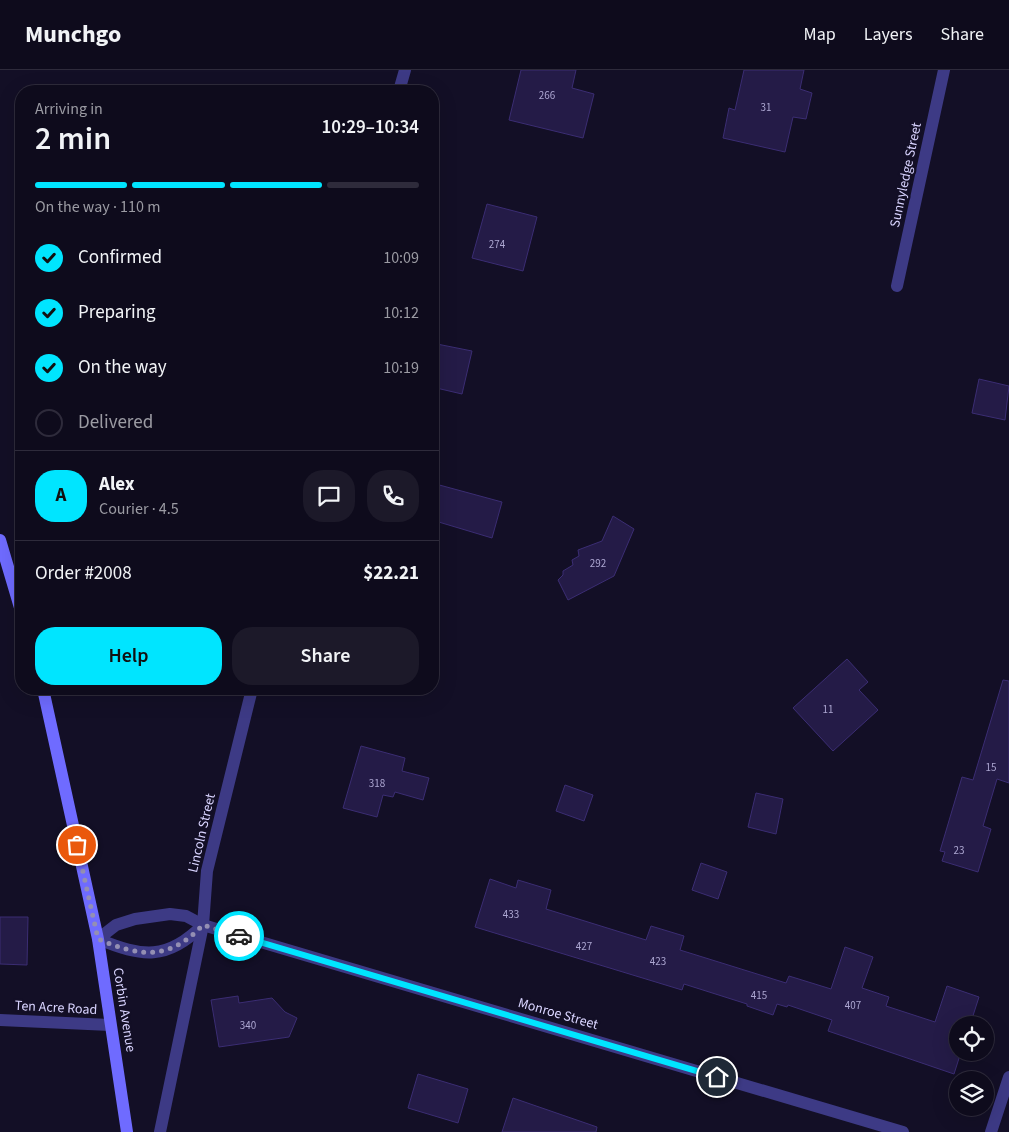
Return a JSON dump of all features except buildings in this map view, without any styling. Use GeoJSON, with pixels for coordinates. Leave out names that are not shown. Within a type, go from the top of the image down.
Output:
{"type":"FeatureCollection","features":[{"type":"Feature","properties":{"kind":"main road"},"geometry":{"type":"LineString","coordinates":[[0,540],[15,591]]}},
{"type":"Feature","properties":{"kind":"main road","name":"Corbin Avenue"},"geometry":{"type":"LineString","coordinates":[[44,695],[98,939],[127,1132]]}},
{"type":"Feature","properties":{"kind":"street"},"geometry":{"type":"LineString","coordinates":[[400,85],[404,70]]}},
{"type":"Feature","properties":{"kind":"street","name":"Sunnyledge Street"},"geometry":{"type":"LineString","coordinates":[[897,286],[944,70]]}},
{"type":"Feature","properties":{"kind":"street","name":"Lincoln Street"},"geometry":{"type":"LineString","coordinates":[[160,1132],[203,925],[207,871],[251,695]]}},
{"type":"Feature","properties":{"kind":"street","name":"Monroe Street"},"geometry":{"type":"LineString","coordinates":[[98,939],[116,925],[135,919],[170,914],[186,916],[203,925],[903,1132]]}},
{"type":"Feature","properties":{"kind":"street"},"geometry":{"type":"LineString","coordinates":[[98,939],[125,950],[151,953],[176,946],[189,939],[203,925]]}},
{"type":"Feature","properties":{"kind":"street","name":"Ten Acre Road"},"geometry":{"type":"LineString","coordinates":[[0,1020],[110,1025]]}},
{"type":"Feature","properties":{"kind":"street"},"geometry":{"type":"LineString","coordinates":[[992,1132],[1009,1077]]}},
{"type":"Feature","properties":{"kind":"way so far"},"geometry":{"type":"LineString","coordinates":[[77,845],[98,939],[125,950],[151,953],[176,946],[189,939],[203,925],[239,936]]}},
{"type":"Feature","properties":{"kind":"route"},"geometry":{"type":"LineString","coordinates":[[239,936],[717,1077]]}}]}
